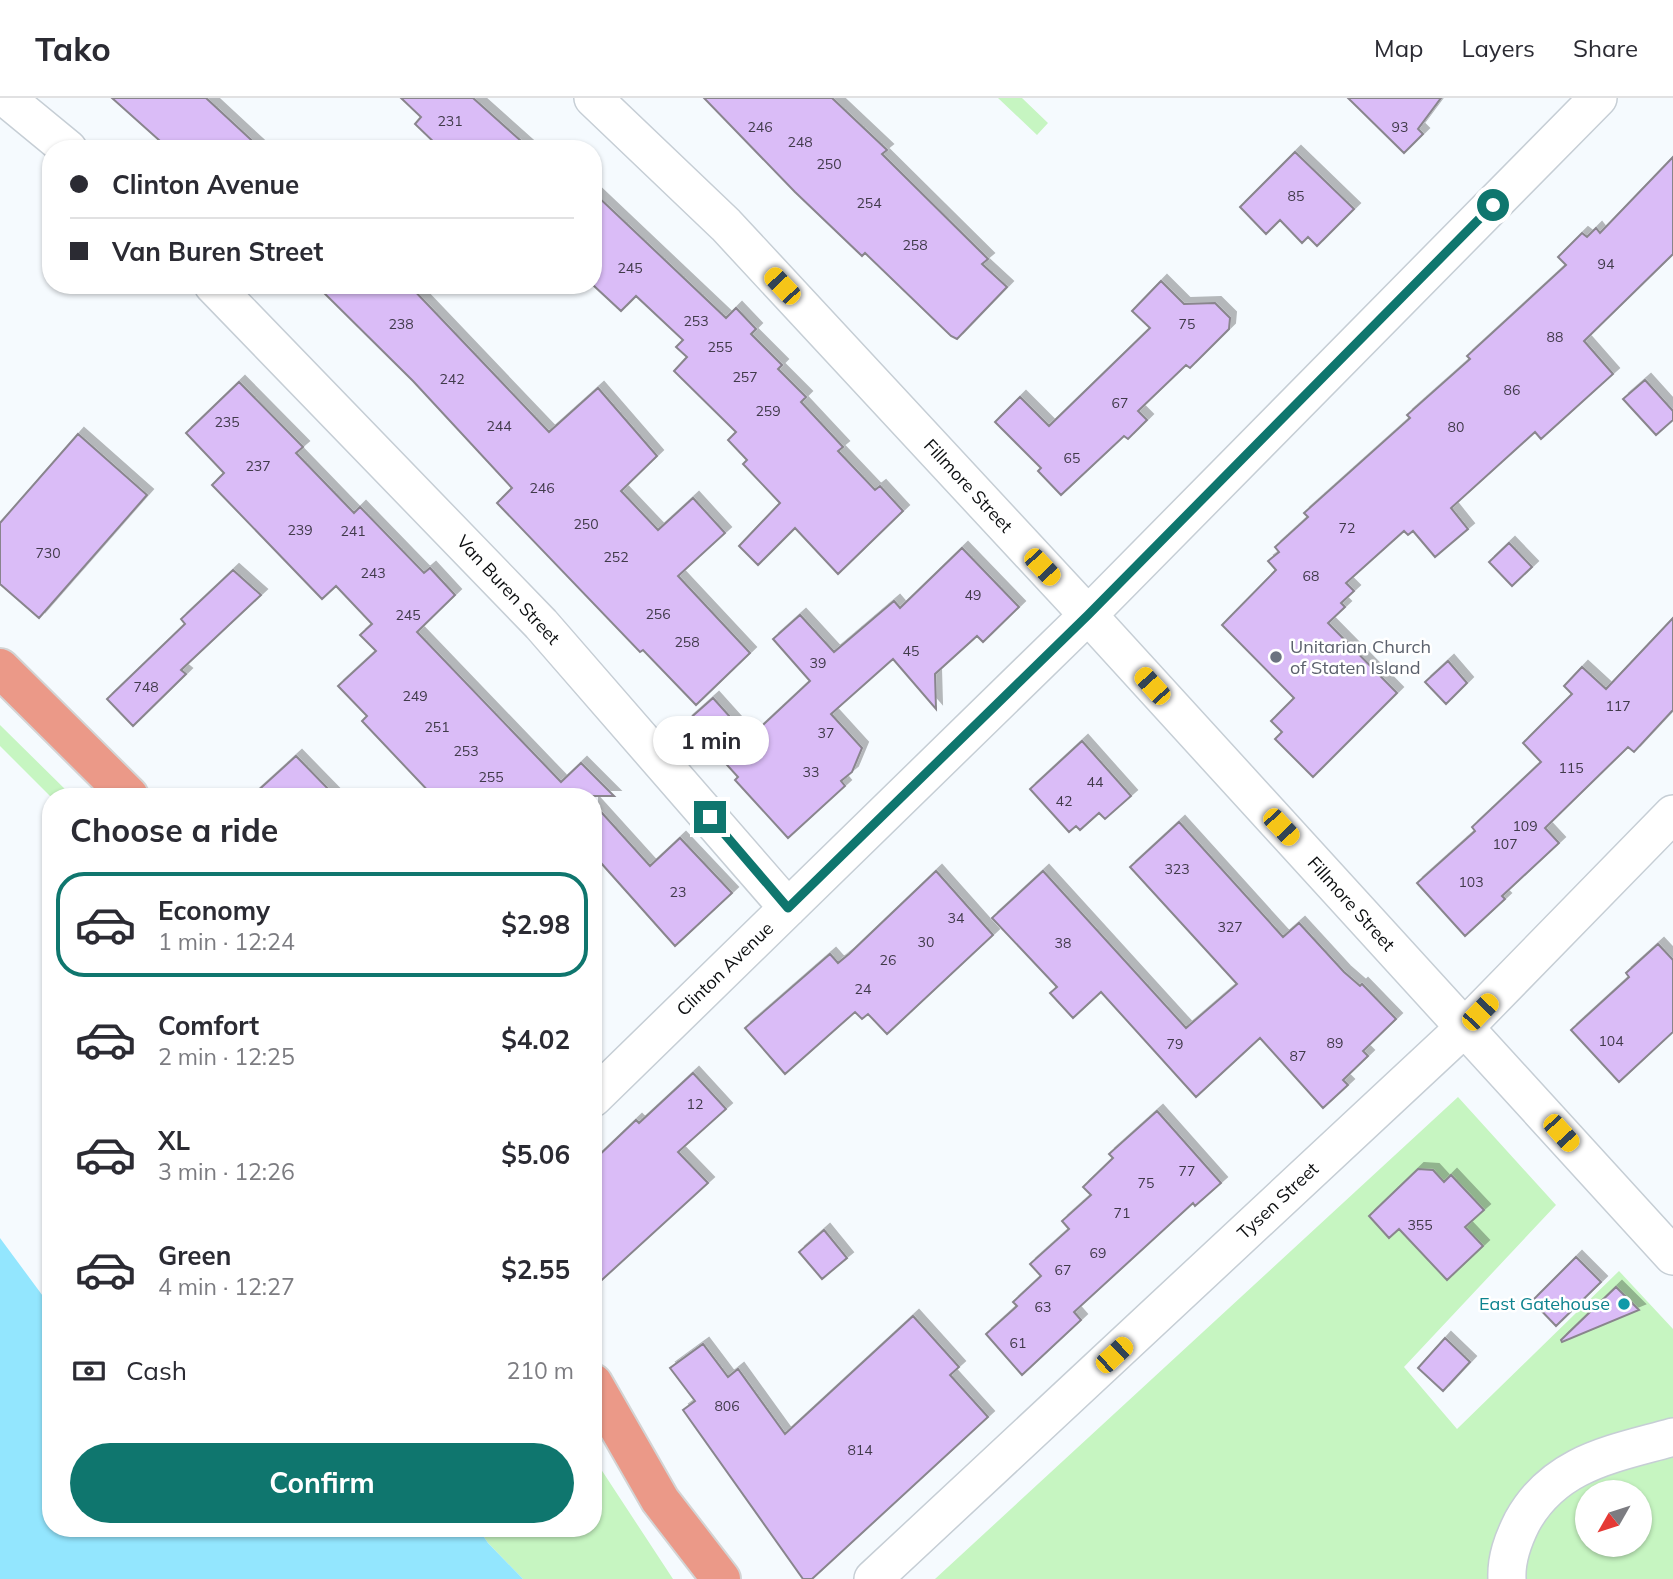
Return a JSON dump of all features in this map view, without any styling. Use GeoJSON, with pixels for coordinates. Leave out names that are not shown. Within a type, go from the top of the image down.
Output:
{"type":"FeatureCollection","features":[{"type":"Feature","properties":{"kind":"main road"},"geometry":{"type":"LineString","coordinates":[[0,668],[121,788]]}},
{"type":"Feature","properties":{"kind":"main road"},"geometry":{"type":"LineString","coordinates":[[602,1399],[660,1500],[721,1579]]}},
{"type":"Feature","properties":{"kind":"street"},"geometry":{"type":"LineString","coordinates":[[6,98],[57,140]]}},
{"type":"Feature","properties":{"kind":"street","name":"Fillmore Street"},"geometry":{"type":"LineString","coordinates":[[593,98],[726,225],[1088,615],[1673,1256]]}},
{"type":"Feature","properties":{"kind":"street","name":"Clinton Avenue"},"geometry":{"type":"LineString","coordinates":[[602,1089],[1088,615],[1598,98]]}},
{"type":"Feature","properties":{"kind":"street","name":"Van Buren Street"},"geometry":{"type":"LineString","coordinates":[[222,294],[541,624],[788,908]]}},
{"type":"Feature","properties":{"kind":"street","name":"Tysen Street"},"geometry":{"type":"LineString","coordinates":[[873,1579],[1464,1028],[1673,814]]}},
{"type":"Feature","properties":{"kind":"street"},"geometry":{"type":"LineString","coordinates":[[1507,1579],[1513,1540],[1529,1509],[1548,1486],[1599,1457],[1673,1437]]}},
{"type":"Feature","properties":{"kind":"green space"},"geometry":{"type":"Polygon","coordinates":[[[998,98],[1022,98],[1048,123],[1037,135],[998,98]]]}},
{"type":"Feature","properties":{"kind":"green space"},"geometry":{"type":"Polygon","coordinates":[[[0,725],[64,788],[42,788],[0,746],[0,725]]]}},
{"type":"Feature","properties":{"kind":"green space"},"geometry":{"type":"Polygon","coordinates":[[[1458,1097],[1556,1205],[1404,1367],[1457,1429],[1619,1271],[1673,1329],[1673,1579],[935,1579],[1458,1097]]]}},
{"type":"Feature","properties":{"kind":"green space"},"geometry":{"type":"Polygon","coordinates":[[[602,1471],[673,1579],[523,1579],[484,1537],[602,1537],[602,1471]]]}},
{"type":"Feature","properties":{"kind":"water"},"geometry":{"type":"Polygon","coordinates":[[[0,1238],[42,1295],[42,1537],[484,1537],[523,1579],[0,1579],[0,1238]]]}},
{"type":"Feature","properties":{"kind":"building"},"geometry":{"type":"Polygon","coordinates":[[[112,98],[206,98],[251,140],[159,140],[112,98]]]}},
{"type":"Feature","properties":{"kind":"building"},"geometry":{"type":"Polygon","coordinates":[[[401,98],[473,98],[520,140],[432,140],[415,124],[421,117],[401,98]]]}},
{"type":"Feature","properties":{"kind":"building"},"geometry":{"type":"Polygon","coordinates":[[[704,98],[832,98],[887,150],[882,154],[988,259],[982,264],[1007,287],[957,339],[951,336],[865,253],[862,256],[795,192],[704,98]]]}},
{"type":"Feature","properties":{"kind":"building"},"geometry":{"type":"Polygon","coordinates":[[[1348,98],[1441,98],[1418,129],[1423,134],[1404,153],[1348,98]]]}},
{"type":"Feature","properties":{"kind":"building"},"geometry":{"type":"Polygon","coordinates":[[[1295,152],[1354,209],[1317,246],[1308,237],[1302,243],[1280,220],[1266,234],[1240,207],[1295,152]]]}},
{"type":"Feature","properties":{"kind":"building"},"geometry":{"type":"Polygon","coordinates":[[[1673,157],[1673,254],[1584,341],[1613,374],[1541,439],[1535,432],[1451,508],[1468,529],[1435,557],[1413,531],[1408,535],[1404,531],[1346,583],[1354,591],[1341,603],[1345,607],[1328,623],[1397,693],[1313,777],[1275,739],[1282,732],[1271,721],[1294,698],[1222,625],[1276,570],[1268,561],[1279,552],[1275,547],[1308,517],[1304,513],[1410,418],[1407,415],[1470,359],[1467,356],[1566,265],[1558,257],[1582,233],[1587,237],[1596,228],[1600,233],[1673,157]]]}},
{"type":"Feature","properties":{"kind":"building"},"geometry":{"type":"Polygon","coordinates":[[[602,201],[726,318],[736,308],[756,329],[751,334],[782,365],[778,369],[806,397],[801,402],[843,447],[838,451],[875,490],[880,486],[903,511],[838,574],[795,528],[758,565],[739,546],[780,503],[743,464],[747,460],[728,440],[736,432],[674,371],[687,357],[676,347],[683,340],[636,296],[621,311],[602,293],[602,201]]]}},
{"type":"Feature","properties":{"kind":"building"},"geometry":{"type":"Polygon","coordinates":[[[1161,281],[1184,304],[1215,303],[1230,318],[1229,329],[1190,368],[1186,365],[1138,411],[1147,420],[1128,439],[1124,436],[1061,495],[1038,471],[1041,468],[995,422],[1020,397],[1049,426],[1150,328],[1132,311],[1161,281]]]}},
{"type":"Feature","properties":{"kind":"building"},"geometry":{"type":"Polygon","coordinates":[[[325,294],[418,294],[549,432],[598,388],[657,456],[621,491],[658,530],[693,498],[725,533],[678,576],[750,653],[696,705],[643,650],[640,652],[497,503],[512,488],[413,381],[325,294]]]}},
{"type":"Feature","properties":{"kind":"building"},"geometry":{"type":"Polygon","coordinates":[[[1645,380],[1673,411],[1673,420],[1656,435],[1623,399],[1645,380]]]}},
{"type":"Feature","properties":{"kind":"building"},"geometry":{"type":"Polygon","coordinates":[[[239,382],[303,447],[296,453],[354,513],[360,507],[424,573],[430,568],[455,595],[417,632],[561,782],[581,763],[614,796],[602,796],[602,788],[425,788],[362,721],[367,716],[338,686],[376,651],[360,635],[372,624],[336,586],[322,599],[212,485],[224,473],[186,433],[239,382]]]}},
{"type":"Feature","properties":{"kind":"building"},"geometry":{"type":"Polygon","coordinates":[[[78,434],[147,495],[39,618],[0,584],[0,523],[78,434]]]}},
{"type":"Feature","properties":{"kind":"building"},"geometry":{"type":"Polygon","coordinates":[[[1509,543],[1532,567],[1512,586],[1489,562],[1509,543]]]}},
{"type":"Feature","properties":{"kind":"building"},"geometry":{"type":"Polygon","coordinates":[[[962,548],[1019,607],[983,642],[977,636],[935,674],[936,709],[893,659],[831,714],[862,748],[852,772],[841,781],[845,786],[788,838],[735,780],[738,777],[687,721],[713,698],[749,738],[810,681],[773,639],[800,615],[834,652],[894,601],[900,608],[962,548]]]}},
{"type":"Feature","properties":{"kind":"building"},"geometry":{"type":"Polygon","coordinates":[[[233,570],[261,595],[181,670],[186,674],[133,726],[107,699],[185,624],[181,619],[233,570]]]}},
{"type":"Feature","properties":{"kind":"building"},"geometry":{"type":"Polygon","coordinates":[[[1673,618],[1673,710],[1634,752],[1628,747],[1545,828],[1559,843],[1502,896],[1505,899],[1465,936],[1417,883],[1475,831],[1472,827],[1541,762],[1523,743],[1572,694],[1564,686],[1582,667],[1606,689],[1673,618]]]}},
{"type":"Feature","properties":{"kind":"building"},"geometry":{"type":"Polygon","coordinates":[[[1448,661],[1467,683],[1446,704],[1425,682],[1448,661]]]}},
{"type":"Feature","properties":{"kind":"building"},"geometry":{"type":"Polygon","coordinates":[[[1082,741],[1131,796],[1105,819],[1099,813],[1080,830],[1076,826],[1069,832],[1030,789],[1082,741]]]}},
{"type":"Feature","properties":{"kind":"building"},"geometry":{"type":"Polygon","coordinates":[[[296,756],[327,788],[261,788],[296,756]]]}},
{"type":"Feature","properties":{"kind":"building"},"geometry":{"type":"Polygon","coordinates":[[[602,813],[650,866],[680,838],[732,893],[675,946],[602,864],[602,813]]]}},
{"type":"Feature","properties":{"kind":"building"},"geometry":{"type":"Polygon","coordinates":[[[1179,822],[1283,937],[1299,923],[1344,972],[1360,986],[1362,984],[1396,1019],[1363,1051],[1368,1056],[1343,1080],[1348,1085],[1323,1108],[1260,1038],[1196,1097],[1101,992],[1073,1018],[1050,993],[1057,987],[992,918],[1043,871],[1186,1028],[1237,984],[1130,867],[1179,822]]]}},
{"type":"Feature","properties":{"kind":"building"},"geometry":{"type":"Polygon","coordinates":[[[936,871],[993,935],[887,1034],[868,1014],[862,1019],[855,1012],[785,1074],[745,1028],[830,954],[838,963],[849,954],[936,871]]]}},
{"type":"Feature","properties":{"kind":"building"},"geometry":{"type":"Polygon","coordinates":[[[1658,944],[1673,960],[1673,1032],[1619,1082],[1571,1030],[1629,977],[1626,973],[1658,944]]]}},
{"type":"Feature","properties":{"kind":"building"},"geometry":{"type":"Polygon","coordinates":[[[693,1073],[726,1109],[678,1152],[708,1183],[602,1280],[602,1152],[636,1120],[639,1123],[693,1073]]]}},
{"type":"Feature","properties":{"kind":"building"},"geometry":{"type":"Polygon","coordinates":[[[1157,1111],[1221,1183],[1195,1206],[1193,1203],[1074,1312],[1081,1320],[1022,1375],[986,1334],[1017,1306],[1013,1302],[1041,1276],[1030,1264],[1069,1229],[1062,1221],[1091,1195],[1083,1187],[1113,1158],[1109,1154],[1157,1111]]]}},
{"type":"Feature","properties":{"kind":"building"},"geometry":{"type":"Polygon","coordinates":[[[1418,1169],[1433,1170],[1444,1182],[1451,1175],[1484,1210],[1465,1227],[1483,1246],[1447,1280],[1399,1229],[1389,1238],[1369,1216],[1418,1169]]]}},
{"type":"Feature","properties":{"kind":"building"},"geometry":{"type":"Polygon","coordinates":[[[824,1230],[847,1258],[822,1279],[799,1252],[824,1230]]]}},
{"type":"Feature","properties":{"kind":"building"},"geometry":{"type":"Polygon","coordinates":[[[1576,1257],[1601,1282],[1556,1326],[1532,1301],[1576,1257]]]}},
{"type":"Feature","properties":{"kind":"building"},"geometry":{"type":"Polygon","coordinates":[[[1616,1287],[1639,1310],[1562,1342],[1561,1340],[1616,1287]]]}},
{"type":"Feature","properties":{"kind":"building"},"geometry":{"type":"Polygon","coordinates":[[[913,1316],[959,1367],[950,1375],[988,1417],[812,1579],[803,1579],[683,1410],[695,1401],[670,1368],[703,1344],[728,1377],[738,1369],[785,1434],[913,1316]]]}},
{"type":"Feature","properties":{"kind":"building"},"geometry":{"type":"Polygon","coordinates":[[[1445,1338],[1470,1362],[1443,1391],[1418,1368],[1445,1338]]]}},
{"type":"Feature","properties":{"kind":"place","name":"Unitarian Church of Staten Island"},"geometry":{"type":"Point","coordinates":[1276,657]}},
{"type":"Feature","properties":{"kind":"place","name":"East Gatehouse"},"geometry":{"type":"Point","coordinates":[1624,1304]}},
{"type":"Feature","properties":{"kind":"route"},"geometry":{"type":"LineString","coordinates":[[710,817],[788,908],[1088,615],[1493,205]]}}]}
